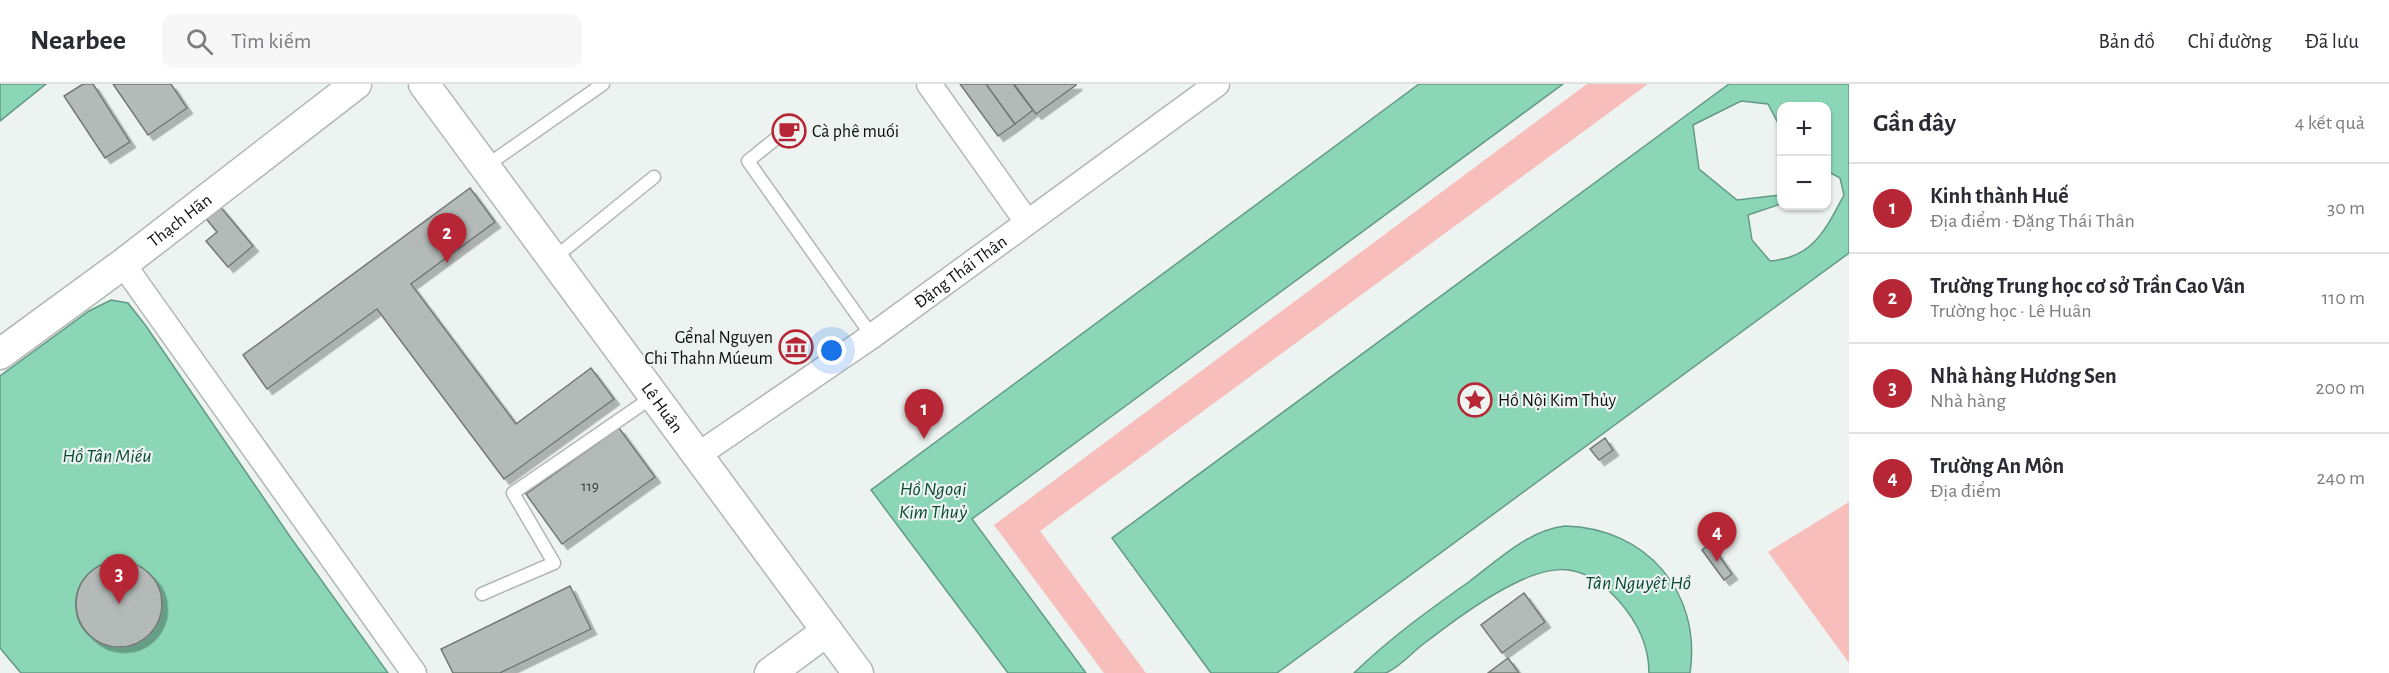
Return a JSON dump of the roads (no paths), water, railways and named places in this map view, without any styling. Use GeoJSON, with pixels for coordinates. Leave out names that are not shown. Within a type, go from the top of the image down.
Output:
{"type":"FeatureCollection","features":[{"type":"Feature","properties":{"kind":"street","name":"Thạch Hãn"},"geometry":{"type":"LineString","coordinates":[[0,354],[123,264],[356,84]]}},
{"type":"Feature","properties":{"kind":"street","name":"Lê Huân"},"geometry":{"type":"LineString","coordinates":[[423,84],[858,673]]}},
{"type":"Feature","properties":{"kind":"street"},"geometry":{"type":"LineString","coordinates":[[929,84],[1027,222]]}},
{"type":"Feature","properties":{"kind":"street","name":"Đặng Thái Thân"},"geometry":{"type":"LineString","coordinates":[[698,455],[872,336],[1217,84]]}},
{"type":"Feature","properties":{"kind":"street"},"geometry":{"type":"LineString","coordinates":[[123,264],[414,673]]}},
{"type":"Feature","properties":{"kind":"street"},"geometry":{"type":"LineString","coordinates":[[770,673],[827,631]]}},
{"type":"Feature","properties":{"kind":"lane"},"geometry":{"type":"LineString","coordinates":[[485,166],[603,84]]}},
{"type":"Feature","properties":{"kind":"lane"},"geometry":{"type":"LineString","coordinates":[[778,137],[748,161],[872,336]]}},
{"type":"Feature","properties":{"kind":"lane"},"geometry":{"type":"LineString","coordinates":[[553,259],[654,177]]}},
{"type":"Feature","properties":{"kind":"lane"},"geometry":{"type":"LineString","coordinates":[[482,594],[554,562],[513,493],[654,396]]}},
{"type":"Feature","properties":{"kind":"water"},"geometry":{"type":"Polygon","coordinates":[[[0,84],[46,84],[0,121],[0,84]]]}},
{"type":"Feature","properties":{"kind":"water","name":"Hồ Ngoại Kim Thuỷ"},"geometry":{"type":"Polygon","coordinates":[[[1419,84],[1563,84],[972,519],[1086,673],[1008,673],[871,490],[1419,84]]]}},
{"type":"Feature","properties":{"kind":"water","name":"Hồ Nội Kim Thủy"},"geometry":{"type":"Polygon","coordinates":[[[1729,84],[1849,84],[1849,253],[1277,673],[1211,673],[1112,538],[1729,84]]]}},
{"type":"Feature","properties":{"kind":"water","name":"Hồ Tân Miếu"},"geometry":{"type":"Polygon","coordinates":[[[111,300],[128,303],[388,673],[21,673],[0,648],[0,376],[89,311],[111,300]],[[124,560],[102,565],[87,576],[78,590],[76,606],[80,622],[89,635],[104,644],[125,646],[135,643],[148,635],[157,623],[162,602],[160,593],[150,576],[134,564],[124,560]]]}},
{"type":"Feature","properties":{"kind":"water","name":"Tân Nguyệt Hồ"},"geometry":{"type":"Polygon","coordinates":[[[1565,526],[1594,530],[1620,538],[1643,552],[1662,570],[1677,591],[1687,616],[1691,644],[1690,673],[1649,673],[1647,652],[1641,634],[1625,608],[1603,586],[1589,577],[1575,571],[1561,570],[1547,571],[1532,576],[1500,591],[1450,624],[1389,672],[1354,673],[1410,625],[1503,555],[1539,533],[1565,526]]]}},
{"type":"Feature","properties":{"kind":"place","name":"Cà phê muối"},"geometry":{"type":"Point","coordinates":[789,131]}},
{"type":"Feature","properties":{"kind":"place","name":"Trường Trung học cơ sở Trần Cao Vân"},"geometry":{"type":"Point","coordinates":[447,263]}},
{"type":"Feature","properties":{"kind":"place","name":"Gểnal Nguyen Chi Thahn Múeum"},"geometry":{"type":"Point","coordinates":[796,347]}},
{"type":"Feature","properties":{"kind":"place","name":"Hồ Nội Kim Thủy"},"geometry":{"type":"Point","coordinates":[1475,400]}},
{"type":"Feature","properties":{"kind":"place","name":"Kinh thành Huế"},"geometry":{"type":"Point","coordinates":[924,439]}},
{"type":"Feature","properties":{"kind":"place","name":"Trường An Môn"},"geometry":{"type":"Point","coordinates":[1717,562]}},
{"type":"Feature","properties":{"kind":"place","name":"Nhà hàng Hương Sen"},"geometry":{"type":"Point","coordinates":[119,604]}}]}
